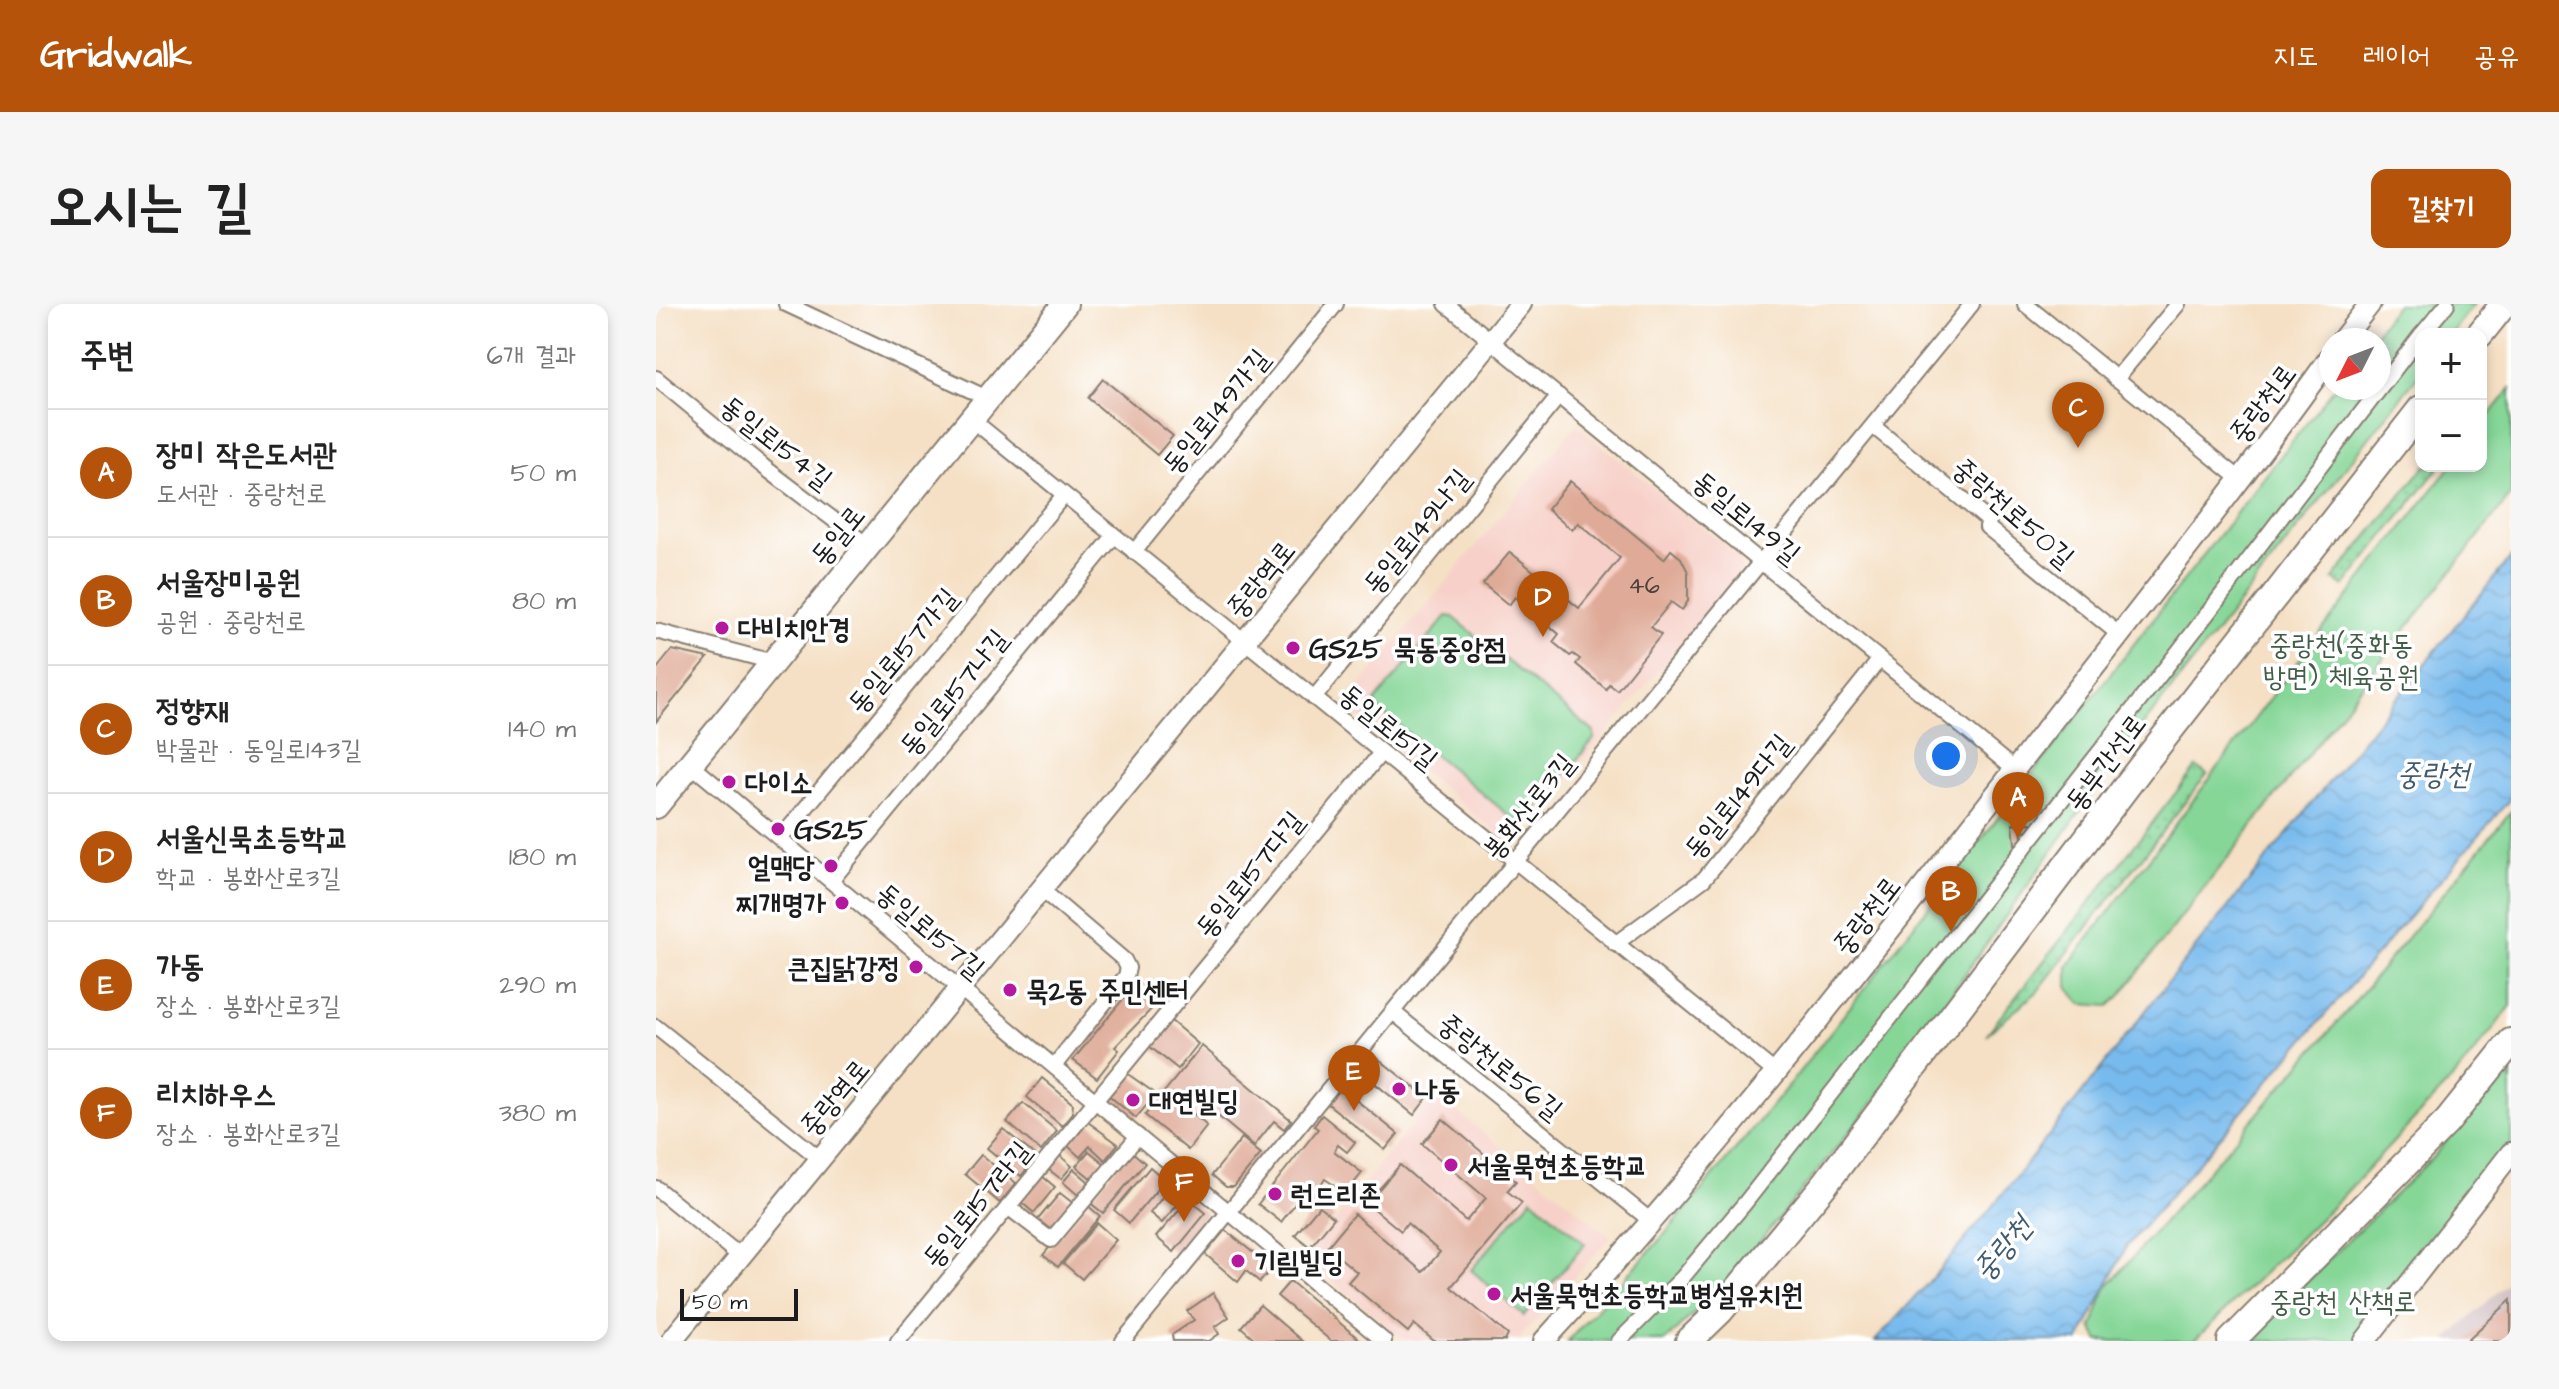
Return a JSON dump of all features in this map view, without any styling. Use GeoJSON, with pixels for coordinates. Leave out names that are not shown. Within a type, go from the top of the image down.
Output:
{"type":"FeatureCollection","features":[{"type":"Feature","properties":{"kind":"highway"},"geometry":{"type":"LineString","coordinates":[[2485,328],[2504,304]]}},
{"type":"Feature","properties":{"kind":"highway","name":"동부간선로"},"geometry":{"type":"LineString","coordinates":[[1689,1341],[1720,1311],[1825,1184],[2148,758],[2415,417]]}},
{"type":"Feature","properties":{"kind":"highway"},"geometry":{"type":"LineString","coordinates":[[2231,1341],[2447,1122],[2511,1042]]}},
{"type":"Feature","properties":{"kind":"main road","name":"동일로"},"geometry":{"type":"LineString","coordinates":[[656,806],[1065,304]]}},
{"type":"Feature","properties":{"kind":"street"},"geometry":{"type":"LineString","coordinates":[[786,304],[987,398]]}},
{"type":"Feature","properties":{"kind":"street","name":"동일로149가길"},"geometry":{"type":"LineString","coordinates":[[1134,552],[1336,304]]}},
{"type":"Feature","properties":{"kind":"street","name":"동일로149길"},"geometry":{"type":"LineString","coordinates":[[1446,304],[2015,770]]}},
{"type":"Feature","properties":{"kind":"street","name":"중랑역로"},"geometry":{"type":"LineString","coordinates":[[671,1341],[1521,304]]}},
{"type":"Feature","properties":{"kind":"street","name":"봉화산로3길"},"geometry":{"type":"LineString","coordinates":[[1123,1341],[1972,304]]}},
{"type":"Feature","properties":{"kind":"street"},"geometry":{"type":"LineString","coordinates":[[2025,304],[2240,479]]}},
{"type":"Feature","properties":{"kind":"street"},"geometry":{"type":"LineString","coordinates":[[2116,379],[2178,304]]}},
{"type":"Feature","properties":{"kind":"street"},"geometry":{"type":"LineString","coordinates":[[2351,328],[2370,304]]}},
{"type":"Feature","properties":{"kind":"street"},"geometry":{"type":"LineString","coordinates":[[2426,328],[2447,304]]}},
{"type":"Feature","properties":{"kind":"street"},"geometry":{"type":"LineString","coordinates":[[1619,1341],[1683,1277],[1805,1128],[2415,342]]}},
{"type":"Feature","properties":{"kind":"street","name":"중랑천로"},"geometry":{"type":"LineString","coordinates":[[1544,1341],[1776,1073],[2121,636],[2319,372]]}},
{"type":"Feature","properties":{"kind":"street","name":"동일로154길"},"geometry":{"type":"LineString","coordinates":[[656,378],[764,467],[867,545]]}},
{"type":"Feature","properties":{"kind":"street","name":"동일로149나길"},"geometry":{"type":"LineString","coordinates":[[1314,698],[1559,396]]}},
{"type":"Feature","properties":{"kind":"street","name":"동일로151길"},"geometry":{"type":"LineString","coordinates":[[970,418],[1776,1073]]}},
{"type":"Feature","properties":{"kind":"street","name":"중랑천로50길"},"geometry":{"type":"LineString","coordinates":[[1873,426],[1989,521],[1987,527],[2121,636]]}},
{"type":"Feature","properties":{"kind":"street","name":"동일로157가길"},"geometry":{"type":"LineString","coordinates":[[780,839],[1064,495]]}},
{"type":"Feature","properties":{"kind":"street","name":"동일로157나길"},"geometry":{"type":"LineString","coordinates":[[831,881],[1114,536]]}},
{"type":"Feature","properties":{"kind":"street"},"geometry":{"type":"LineString","coordinates":[[656,631],[773,662]]}},
{"type":"Feature","properties":{"kind":"street","name":"동일로149다길"},"geometry":{"type":"LineString","coordinates":[[1615,944],[1704,879],[1880,659]]}},
{"type":"Feature","properties":{"kind":"street","name":"동일로157다길"},"geometry":{"type":"LineString","coordinates":[[1095,1100],[1381,753]]}},
{"type":"Feature","properties":{"kind":"street","name":"동일로157길"},"geometry":{"type":"LineString","coordinates":[[690,764],[1384,1341]]}},
{"type":"Feature","properties":{"kind":"street"},"geometry":{"type":"LineString","coordinates":[[1042,890],[1124,960],[1128,968],[1126,976],[1054,1066]]}},
{"type":"Feature","properties":{"kind":"street","name":"중랑천로56길"},"geometry":{"type":"LineString","coordinates":[[1393,1012],[1651,1221]]}},
{"type":"Feature","properties":{"kind":"street"},"geometry":{"type":"LineString","coordinates":[[656,1027],[819,1158]]}},
{"type":"Feature","properties":{"kind":"street","name":"동일로157라길"},"geometry":{"type":"LineString","coordinates":[[898,1341],[1095,1100]]}},
{"type":"Feature","properties":{"kind":"street"},"geometry":{"type":"LineString","coordinates":[[1008,1207],[1051,1240],[1138,1136]]}},
{"type":"Feature","properties":{"kind":"street"},"geometry":{"type":"LineString","coordinates":[[2365,1341],[2511,1153]]}},
{"type":"Feature","properties":{"kind":"street"},"geometry":{"type":"LineString","coordinates":[[656,1188],[740,1256]]}},
{"type":"Feature","properties":{"kind":"shaded area"},"geometry":{"type":"Polygon","coordinates":[[[1576,425],[1739,557],[1742,570],[1517,840],[1507,842],[1344,705],[1576,425]]]}},
{"type":"Feature","properties":{"kind":"shaded area","name":"서울묵현초등학교"},"geometry":{"type":"Polygon","coordinates":[[[1436,1094],[1611,1237],[1517,1341],[1406,1341],[1305,1258],[1436,1094]]]}},
{"type":"Feature","properties":{"kind":"shaded area"},"geometry":{"type":"Polygon","coordinates":[[[2511,1279],[2511,1341],[2446,1341],[2511,1279]]]}},
{"type":"Feature","properties":{"kind":"green space"},"geometry":{"type":"Polygon","coordinates":[[[2397,304],[2474,304],[2456,328],[2415,328],[2415,380],[2122,752],[1878,1097],[1732,1276],[1665,1341],[1568,1341],[1665,1234],[1789,1085],[2325,400],[2391,400],[2391,328],[2379,328],[2397,304]]]}},
{"type":"Feature","properties":{"kind":"green space","name":"중랑천(중화동 방면) 체육공원"},"geometry":{"type":"Polygon","coordinates":[[[2511,388],[2511,495],[2119,997],[2109,1006],[2081,1004],[2068,987],[2068,966],[2319,634],[2446,472],[2487,472],[2487,419],[2511,388]]]}},
{"type":"Feature","properties":{"kind":"green space"},"geometry":{"type":"Polygon","coordinates":[[[2420,472],[2435,472],[2344,587],[2333,579],[2420,472]]]}},
{"type":"Feature","properties":{"kind":"green space"},"geometry":{"type":"Polygon","coordinates":[[[1447,616],[1453,617],[1594,732],[1594,739],[1525,823],[1516,821],[1376,707],[1375,701],[1447,616]]]}},
{"type":"Feature","properties":{"kind":"green space"},"geometry":{"type":"Polygon","coordinates":[[[2196,767],[2207,774],[2037,992],[1986,1035],[2196,767]]]}},
{"type":"Feature","properties":{"kind":"green space"},"geometry":{"type":"Polygon","coordinates":[[[2511,811],[2511,1006],[2456,1075],[2338,1201],[2194,1341],[2099,1341],[2092,1328],[2106,1288],[2347,1011],[2511,811]]]}},
{"type":"Feature","properties":{"kind":"green space","name":"중랑천 산책로"},"geometry":{"type":"Polygon","coordinates":[[[2511,1064],[2511,1149],[2364,1341],[2246,1341],[2432,1158],[2511,1064]]]}},
{"type":"Feature","properties":{"kind":"green space"},"geometry":{"type":"Polygon","coordinates":[[[1532,1198],[1585,1244],[1524,1316],[1471,1270],[1532,1198]]]}},
{"type":"Feature","properties":{"kind":"water","name":"중랑천"},"geometry":{"type":"Polygon","coordinates":[[[2511,557],[2511,798],[2126,1247],[2079,1341],[1875,1341],[1997,1201],[2188,957],[2511,557]]]}},
{"type":"Feature","properties":{"kind":"building"},"geometry":{"type":"Polygon","coordinates":[[[1103,379],[1173,436],[1157,455],[1088,398],[1103,379]]]}},
{"type":"Feature","properties":{"kind":"building"},"geometry":{"type":"Polygon","coordinates":[[[1570,481],[1664,559],[1671,550],[1681,558],[1688,572],[1688,601],[1682,610],[1671,602],[1651,627],[1661,635],[1617,690],[1609,684],[1606,689],[1576,664],[1580,659],[1573,654],[1570,656],[1553,642],[1559,634],[1515,597],[1509,605],[1483,584],[1510,552],[1579,608],[1620,558],[1578,523],[1572,530],[1547,509],[1570,481]]]}},
{"type":"Feature","properties":{"kind":"building"},"geometry":{"type":"Polygon","coordinates":[[[672,650],[708,658],[656,722],[656,670],[672,650]]]}},
{"type":"Feature","properties":{"kind":"building"},"geometry":{"type":"Polygon","coordinates":[[[2033,823],[2034,830],[2021,831],[2023,844],[2016,852],[2013,824],[2033,823]]]}},
{"type":"Feature","properties":{"kind":"building"},"geometry":{"type":"Polygon","coordinates":[[[1137,982],[1160,1000],[1115,1047],[1119,1050],[1097,1078],[1073,1060],[1137,982]]]}},
{"type":"Feature","properties":{"kind":"building"},"geometry":{"type":"Polygon","coordinates":[[[1170,1020],[1198,1044],[1178,1069],[1149,1046],[1170,1020]]]}},
{"type":"Feature","properties":{"kind":"building"},"geometry":{"type":"Polygon","coordinates":[[[1202,1046],[1291,1120],[1284,1129],[1274,1121],[1254,1146],[1195,1097],[1186,1108],[1207,1126],[1188,1150],[1145,1115],[1202,1046]]]}},
{"type":"Feature","properties":{"kind":"building","name":"나동"},"geometry":{"type":"Polygon","coordinates":[[[1369,1051],[1427,1098],[1414,1115],[1356,1068],[1369,1051]]]}},
{"type":"Feature","properties":{"kind":"building","name":"대연빌딩"},"geometry":{"type":"Polygon","coordinates":[[[1125,1072],[1156,1094],[1136,1118],[1107,1094],[1125,1072]]]}},
{"type":"Feature","properties":{"kind":"building"},"geometry":{"type":"Polygon","coordinates":[[[1042,1078],[1073,1104],[1072,1114],[1062,1126],[1027,1097],[1042,1078]]]}},
{"type":"Feature","properties":{"kind":"building"},"geometry":{"type":"Polygon","coordinates":[[[1340,1087],[1398,1134],[1385,1150],[1327,1103],[1340,1087]]]}},
{"type":"Feature","properties":{"kind":"building"},"geometry":{"type":"Polygon","coordinates":[[[1023,1103],[1057,1131],[1041,1151],[1007,1122],[1023,1103]]]}},
{"type":"Feature","properties":{"kind":"building"},"geometry":{"type":"Polygon","coordinates":[[[1322,1115],[1355,1142],[1347,1152],[1338,1145],[1334,1151],[1362,1173],[1346,1193],[1325,1179],[1312,1195],[1306,1190],[1281,1222],[1258,1204],[1318,1129],[1314,1126],[1322,1115]]]}},
{"type":"Feature","properties":{"kind":"building"},"geometry":{"type":"Polygon","coordinates":[[[1443,1119],[1516,1181],[1507,1191],[1522,1203],[1451,1287],[1508,1335],[1505,1341],[1434,1341],[1414,1324],[1408,1332],[1348,1282],[1357,1272],[1327,1247],[1354,1214],[1423,1272],[1440,1252],[1407,1223],[1401,1231],[1367,1203],[1400,1165],[1466,1221],[1486,1198],[1422,1144],[1443,1119]]]}},
{"type":"Feature","properties":{"kind":"building"},"geometry":{"type":"Polygon","coordinates":[[[1088,1122],[1118,1144],[1105,1160],[1090,1146],[1080,1157],[1068,1146],[1088,1122]]]}},
{"type":"Feature","properties":{"kind":"building"},"geometry":{"type":"Polygon","coordinates":[[[1003,1129],[1037,1157],[1021,1176],[987,1148],[1003,1129]]]}},
{"type":"Feature","properties":{"kind":"building"},"geometry":{"type":"Polygon","coordinates":[[[1242,1138],[1261,1154],[1234,1187],[1226,1187],[1212,1175],[1242,1138]]]}},
{"type":"Feature","properties":{"kind":"building"},"geometry":{"type":"Polygon","coordinates":[[[1130,1150],[1145,1163],[1103,1213],[1088,1201],[1130,1150]]]}},
{"type":"Feature","properties":{"kind":"building"},"geometry":{"type":"Polygon","coordinates":[[[1089,1151],[1105,1164],[1093,1180],[1076,1166],[1089,1151]]]}},
{"type":"Feature","properties":{"kind":"building"},"geometry":{"type":"Polygon","coordinates":[[[981,1155],[1016,1183],[1000,1203],[965,1174],[981,1155]]]}},
{"type":"Feature","properties":{"kind":"building"},"geometry":{"type":"Polygon","coordinates":[[[1059,1155],[1072,1166],[1061,1179],[1048,1169],[1059,1155]]]}},
{"type":"Feature","properties":{"kind":"building"},"geometry":{"type":"Polygon","coordinates":[[[1150,1167],[1165,1180],[1129,1223],[1114,1210],[1150,1167]]]}},
{"type":"Feature","properties":{"kind":"building"},"geometry":{"type":"Polygon","coordinates":[[[1074,1169],[1089,1182],[1078,1195],[1063,1182],[1074,1169]]]}},
{"type":"Feature","properties":{"kind":"building"},"geometry":{"type":"Polygon","coordinates":[[[1042,1176],[1055,1187],[1034,1213],[1021,1202],[1042,1176]]]}},
{"type":"Feature","properties":{"kind":"building"},"geometry":{"type":"Polygon","coordinates":[[[1172,1185],[1185,1196],[1162,1223],[1150,1213],[1172,1185]]]}},
{"type":"Feature","properties":{"kind":"building"},"geometry":{"type":"Polygon","coordinates":[[[1060,1193],[1074,1204],[1049,1235],[1035,1223],[1060,1193]]]}},
{"type":"Feature","properties":{"kind":"building"},"geometry":{"type":"Polygon","coordinates":[[[1189,1199],[1206,1213],[1174,1252],[1156,1237],[1189,1199]]]}},
{"type":"Feature","properties":{"kind":"building"},"geometry":{"type":"Polygon","coordinates":[[[1086,1204],[1100,1216],[1058,1267],[1043,1255],[1086,1204]]]}},
{"type":"Feature","properties":{"kind":"building"},"geometry":{"type":"Polygon","coordinates":[[[1319,1206],[1334,1218],[1310,1247],[1295,1235],[1319,1206]]]}},
{"type":"Feature","properties":{"kind":"building"},"geometry":{"type":"Polygon","coordinates":[[[1097,1223],[1116,1240],[1082,1279],[1063,1263],[1097,1223]]]}},
{"type":"Feature","properties":{"kind":"building","name":"기림빌딩"},"geometry":{"type":"Polygon","coordinates":[[[1225,1230],[1272,1268],[1260,1282],[1246,1271],[1238,1282],[1205,1254],[1225,1230]]]}},
{"type":"Feature","properties":{"kind":"building"},"geometry":{"type":"Polygon","coordinates":[[[1290,1281],[1359,1339],[1331,1341],[1277,1296],[1290,1281]]]}},
{"type":"Feature","properties":{"kind":"building"},"geometry":{"type":"Polygon","coordinates":[[[1213,1293],[1229,1317],[1215,1327],[1219,1334],[1209,1341],[1173,1341],[1172,1335],[1194,1320],[1187,1311],[1213,1293]]]}},
{"type":"Feature","properties":{"kind":"building"},"geometry":{"type":"Polygon","coordinates":[[[2511,1300],[2511,1341],[2466,1341],[2511,1300]]]}},
{"type":"Feature","properties":{"kind":"building"},"geometry":{"type":"Polygon","coordinates":[[[1260,1305],[1302,1341],[1257,1341],[1241,1327],[1260,1305]]]}},
{"type":"Feature","properties":{"kind":"place","name":"정향재"},"geometry":{"type":"Point","coordinates":[2078,448]}},
{"type":"Feature","properties":{"kind":"place","name":"다비치안경"},"geometry":{"type":"Point","coordinates":[722,628]}},
{"type":"Feature","properties":{"kind":"place","name":"서울신묵초등학교"},"geometry":{"type":"Point","coordinates":[1543,637]}},
{"type":"Feature","properties":{"kind":"place","name":"GS25 묵동중앙점"},"geometry":{"type":"Point","coordinates":[1293,648]}},
{"type":"Feature","properties":{"kind":"place","name":"다이소"},"geometry":{"type":"Point","coordinates":[729,782]}},
{"type":"Feature","properties":{"kind":"place","name":"GS25"},"geometry":{"type":"Point","coordinates":[778,829]}},
{"type":"Feature","properties":{"kind":"place","name":"장미 작은도서관"},"geometry":{"type":"Point","coordinates":[2018,838]}},
{"type":"Feature","properties":{"kind":"place","name":"얼맥당"},"geometry":{"type":"Point","coordinates":[831,866]}},
{"type":"Feature","properties":{"kind":"place","name":"찌개명가"},"geometry":{"type":"Point","coordinates":[842,903]}},
{"type":"Feature","properties":{"kind":"place","name":"서울장미공원"},"geometry":{"type":"Point","coordinates":[1951,932]}},
{"type":"Feature","properties":{"kind":"place","name":"큰집닭강정"},"geometry":{"type":"Point","coordinates":[916,967]}},
{"type":"Feature","properties":{"kind":"place","name":"묵2동 주민센터"},"geometry":{"type":"Point","coordinates":[1010,990]}},
{"type":"Feature","properties":{"kind":"place","name":"나동"},"geometry":{"type":"Point","coordinates":[1399,1089]}},
{"type":"Feature","properties":{"kind":"place","name":"대연빌딩"},"geometry":{"type":"Point","coordinates":[1133,1100]}},
{"type":"Feature","properties":{"kind":"place","name":"가동"},"geometry":{"type":"Point","coordinates":[1354,1111]}},
{"type":"Feature","properties":{"kind":"place","name":"서울묵현초등학교"},"geometry":{"type":"Point","coordinates":[1451,1165]}},
{"type":"Feature","properties":{"kind":"place","name":"런드리존"},"geometry":{"type":"Point","coordinates":[1275,1194]}},
{"type":"Feature","properties":{"kind":"place","name":"리치하우스"},"geometry":{"type":"Point","coordinates":[1184,1222]}},
{"type":"Feature","properties":{"kind":"place","name":"기림빌딩"},"geometry":{"type":"Point","coordinates":[1238,1261]}},
{"type":"Feature","properties":{"kind":"place","name":"서울묵현초등학교병설유치원"},"geometry":{"type":"Point","coordinates":[1494,1294]}}]}
